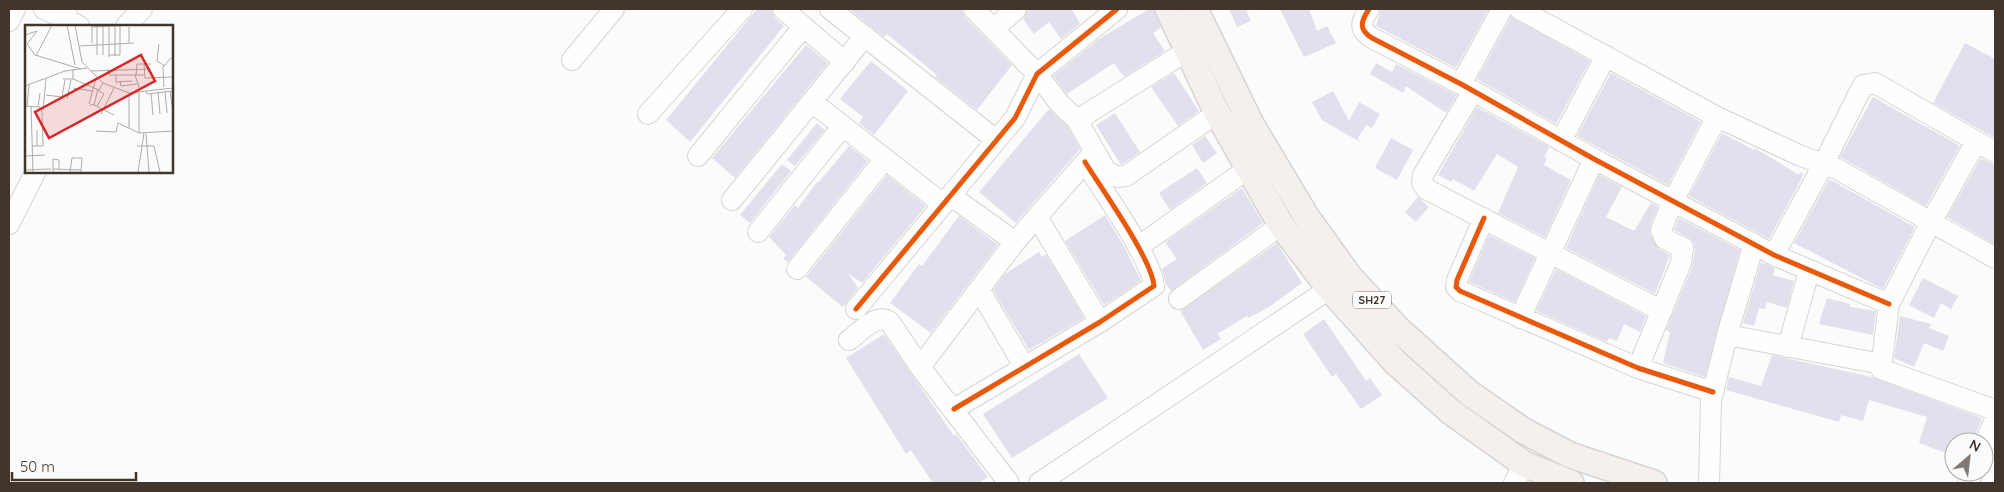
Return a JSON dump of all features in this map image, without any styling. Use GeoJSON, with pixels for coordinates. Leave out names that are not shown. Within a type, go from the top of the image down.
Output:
{"type":"FeatureCollection","features":[{"type":"Feature","properties":{"kind":"main road","name":"SH27"},"geometry":{"type":"LineString","coordinates":[[1168,9],[1217,113],[1281,225],[1339,282],[1398,329],[1469,393],[1524,432],[1570,455],[1654,483]]}},
{"type":"Feature","properties":{"kind":"main road","name":"SH27"},"geometry":{"type":"LineString","coordinates":[[1195,9],[1251,124],[1306,216],[1339,282],[1395,362],[1519,474],[1571,483]]}},
{"type":"Feature","properties":{"kind":"street"},"geometry":{"type":"LineString","coordinates":[[9,21],[15,9]]}},
{"type":"Feature","properties":{"kind":"street"},"geometry":{"type":"LineString","coordinates":[[44,9],[70,17]]}},
{"type":"Feature","properties":{"kind":"street"},"geometry":{"type":"LineString","coordinates":[[127,25],[142,9]]}},
{"type":"Feature","properties":{"kind":"street"},"geometry":{"type":"LineString","coordinates":[[572,60],[614,9]]}},
{"type":"Feature","properties":{"kind":"street"},"geometry":{"type":"LineString","coordinates":[[648,114],[742,9]]}},
{"type":"Feature","properties":{"kind":"street"},"geometry":{"type":"LineString","coordinates":[[783,9],[845,62]]}},
{"type":"Feature","properties":{"kind":"street"},"geometry":{"type":"LineString","coordinates":[[830,9],[996,140]]}},
{"type":"Feature","properties":{"kind":"street"},"geometry":{"type":"LineString","coordinates":[[954,409],[1100,322],[1154,286],[1153,276],[1090,156],[1077,120],[1060,104],[1037,74],[995,28],[974,9]]}},
{"type":"Feature","properties":{"kind":"street"},"geometry":{"type":"LineString","coordinates":[[995,28],[1016,9]]}},
{"type":"Feature","properties":{"kind":"street"},"geometry":{"type":"LineString","coordinates":[[856,309],[1015,118],[1037,74],[1117,9]]}},
{"type":"Feature","properties":{"kind":"street"},"geometry":{"type":"LineString","coordinates":[[1369,9],[1362,20],[1361,27],[1365,34],[1467,87],[1561,141],[1774,255],[1810,272],[1890,304]]}},
{"type":"Feature","properties":{"kind":"street"},"geometry":{"type":"LineString","coordinates":[[1502,9],[1467,87],[1423,175],[1422,183],[1426,189],[1662,311]]}},
{"type":"Feature","properties":{"kind":"street"},"geometry":{"type":"LineString","coordinates":[[1519,9],[1718,116],[1823,165],[1836,169],[1995,258]]}},
{"type":"Feature","properties":{"kind":"street"},"geometry":{"type":"LineString","coordinates":[[698,156],[804,27]]}},
{"type":"Feature","properties":{"kind":"street"},"geometry":{"type":"LineString","coordinates":[[732,200],[865,36]]}},
{"type":"Feature","properties":{"kind":"street"},"geometry":{"type":"LineString","coordinates":[[1077,120],[1187,51]]}},
{"type":"Feature","properties":{"kind":"street"},"geometry":{"type":"LineString","coordinates":[[1561,141],[1606,56]]}},
{"type":"Feature","properties":{"kind":"street"},"geometry":{"type":"LineString","coordinates":[[1774,255],[1823,165],[1863,85],[1875,83],[1995,152]]}},
{"type":"Feature","properties":{"kind":"street"},"geometry":{"type":"LineString","coordinates":[[812,102],[884,160],[1015,242]]}},
{"type":"Feature","properties":{"kind":"street"},"geometry":{"type":"LineString","coordinates":[[1090,156],[1106,171],[1117,177],[1126,176],[1217,113]]}},
{"type":"Feature","properties":{"kind":"street"},"geometry":{"type":"LineString","coordinates":[[1638,368],[1681,263],[1682,248],[1662,236],[1661,230],[1673,201],[1718,116]]}},
{"type":"Feature","properties":{"kind":"street"},"geometry":{"type":"LineString","coordinates":[[758,232],[842,127]]}},
{"type":"Feature","properties":{"kind":"street"},"geometry":{"type":"LineString","coordinates":[[1976,142],[1931,222],[1890,304],[1881,368],[1890,374],[1995,410]]}},
{"type":"Feature","properties":{"kind":"street"},"geometry":{"type":"LineString","coordinates":[[920,367],[980,291],[1015,242],[1090,156]]}},
{"type":"Feature","properties":{"kind":"street"},"geometry":{"type":"LineString","coordinates":[[1520,318],[1594,159]]}},
{"type":"Feature","properties":{"kind":"street"},"geometry":{"type":"LineString","coordinates":[[797,269],[884,160]]}},
{"type":"Feature","properties":{"kind":"street"},"geometry":{"type":"LineString","coordinates":[[1138,247],[1249,168]]}},
{"type":"Feature","properties":{"kind":"street"},"geometry":{"type":"LineString","coordinates":[[9,224],[35,172]]}},
{"type":"Feature","properties":{"kind":"street"},"geometry":{"type":"LineString","coordinates":[[1037,216],[1100,322]]}},
{"type":"Feature","properties":{"kind":"street"},"geometry":{"type":"LineString","coordinates":[[1484,218],[1456,287],[1520,318],[1638,368],[1713,392]]}},
{"type":"Feature","properties":{"kind":"street"},"geometry":{"type":"LineString","coordinates":[[1179,298],[1281,225]]}},
{"type":"Feature","properties":{"kind":"street"},"geometry":{"type":"LineString","coordinates":[[1709,483],[1713,392],[1727,335],[1754,244]]}},
{"type":"Feature","properties":{"kind":"street"},"geometry":{"type":"LineString","coordinates":[[1788,347],[1810,272]]}},
{"type":"Feature","properties":{"kind":"street"},"geometry":{"type":"LineString","coordinates":[[1039,483],[1339,282]]}},
{"type":"Feature","properties":{"kind":"street"},"geometry":{"type":"LineString","coordinates":[[980,291],[1024,366]]}},
{"type":"Feature","properties":{"kind":"street"},"geometry":{"type":"LineString","coordinates":[[849,340],[877,319],[885,319],[1009,483]]}},
{"type":"Feature","properties":{"kind":"street"},"geometry":{"type":"LineString","coordinates":[[1727,335],[1882,364]]}},
{"type":"Feature","properties":{"kind":"street"},"geometry":{"type":"LineString","coordinates":[[1990,432],[1995,419]]}},
{"type":"Feature","properties":{"kind":"building"},"geometry":{"type":"Polygon","coordinates":[[[757,9],[771,9],[775,18],[784,26],[690,142],[666,120],[757,9]]]}},
{"type":"Feature","properties":{"kind":"building"},"geometry":{"type":"Polygon","coordinates":[[[849,9],[962,9],[965,17],[1012,65],[977,110],[935,77],[937,75],[887,34],[884,37],[849,9]]]}},
{"type":"Feature","properties":{"kind":"building"},"geometry":{"type":"Polygon","coordinates":[[[1028,9],[1072,9],[1080,24],[1061,39],[1049,22],[1034,34],[1023,19],[1028,9]]]}},
{"type":"Feature","properties":{"kind":"building"},"geometry":{"type":"Polygon","coordinates":[[[1149,9],[1154,9],[1161,28],[1153,33],[1165,51],[1124,77],[1114,63],[1067,94],[1053,76],[1099,39],[1149,9]]]}},
{"type":"Feature","properties":{"kind":"building"},"geometry":{"type":"Polygon","coordinates":[[[1229,9],[1246,9],[1251,21],[1237,27],[1229,9]]]}},
{"type":"Feature","properties":{"kind":"building"},"geometry":{"type":"Polygon","coordinates":[[[1280,9],[1309,9],[1317,31],[1327,26],[1336,43],[1304,57],[1280,9]]]}},
{"type":"Feature","properties":{"kind":"building"},"geometry":{"type":"Polygon","coordinates":[[[1381,9],[1489,9],[1456,68],[1376,26],[1381,9]]]}},
{"type":"Feature","properties":{"kind":"building"},"geometry":{"type":"Polygon","coordinates":[[[1511,17],[1590,61],[1556,124],[1477,79],[1511,17]]]}},
{"type":"Feature","properties":{"kind":"building"},"geometry":{"type":"Polygon","coordinates":[[[1965,43],[1995,59],[1995,138],[1933,103],[1965,43]]]}},
{"type":"Feature","properties":{"kind":"building"},"geometry":{"type":"Polygon","coordinates":[[[806,45],[828,63],[735,178],[712,158],[806,45]]]}},
{"type":"Feature","properties":{"kind":"building"},"geometry":{"type":"Polygon","coordinates":[[[871,61],[908,91],[874,135],[859,123],[863,117],[840,99],[871,61]]]}},
{"type":"Feature","properties":{"kind":"building"},"geometry":{"type":"Polygon","coordinates":[[[1376,63],[1392,72],[1396,64],[1457,95],[1446,113],[1406,86],[1403,93],[1370,74],[1376,63]]]}},
{"type":"Feature","properties":{"kind":"building"},"geometry":{"type":"Polygon","coordinates":[[[1174,73],[1199,111],[1178,126],[1151,87],[1174,73]]]}},
{"type":"Feature","properties":{"kind":"building"},"geometry":{"type":"Polygon","coordinates":[[[1611,73],[1701,122],[1668,185],[1577,136],[1611,73]]]}},
{"type":"Feature","properties":{"kind":"building"},"geometry":{"type":"Polygon","coordinates":[[[1333,91],[1349,121],[1359,102],[1380,114],[1372,128],[1366,125],[1358,138],[1360,142],[1322,120],[1312,102],[1333,91]]]}},
{"type":"Feature","properties":{"kind":"building"},"geometry":{"type":"Polygon","coordinates":[[[1873,97],[1960,146],[1926,206],[1840,157],[1873,97]]]}},
{"type":"Feature","properties":{"kind":"building"},"geometry":{"type":"Polygon","coordinates":[[[1477,107],[1549,147],[1544,157],[1547,158],[1544,165],[1571,180],[1545,237],[1498,213],[1518,167],[1497,154],[1474,191],[1453,179],[1451,182],[1438,175],[1477,107]]]}},
{"type":"Feature","properties":{"kind":"building"},"geometry":{"type":"Polygon","coordinates":[[[1049,109],[1068,127],[1080,149],[1016,223],[979,192],[1049,109]]]}},
{"type":"Feature","properties":{"kind":"building"},"geometry":{"type":"Polygon","coordinates":[[[1115,113],[1140,152],[1121,165],[1096,125],[1115,113]]]}},
{"type":"Feature","properties":{"kind":"building"},"geometry":{"type":"Polygon","coordinates":[[[817,123],[825,130],[795,166],[787,160],[817,123]]]}},
{"type":"Feature","properties":{"kind":"building"},"geometry":{"type":"Polygon","coordinates":[[[1722,133],[1754,150],[1755,148],[1799,175],[1800,172],[1804,174],[1769,239],[1689,196],[1722,133]]]}},
{"type":"Feature","properties":{"kind":"building"},"geometry":{"type":"Polygon","coordinates":[[[1205,136],[1217,153],[1203,163],[1192,145],[1205,136]]]}},
{"type":"Feature","properties":{"kind":"building"},"geometry":{"type":"Polygon","coordinates":[[[1391,138],[1413,150],[1397,180],[1375,168],[1391,138]]]}},
{"type":"Feature","properties":{"kind":"building"},"geometry":{"type":"Polygon","coordinates":[[[849,146],[868,161],[788,262],[783,259],[786,255],[769,237],[795,205],[798,208],[817,182],[849,146]]]}},
{"type":"Feature","properties":{"kind":"building"},"geometry":{"type":"Polygon","coordinates":[[[1981,158],[1995,165],[1995,245],[1947,217],[1981,158]]]}},
{"type":"Feature","properties":{"kind":"building"},"geometry":{"type":"Polygon","coordinates":[[[782,164],[791,171],[750,223],[740,215],[782,164]]]}},
{"type":"Feature","properties":{"kind":"building"},"geometry":{"type":"Polygon","coordinates":[[[1197,168],[1207,183],[1170,210],[1159,193],[1197,168]]]}},
{"type":"Feature","properties":{"kind":"building"},"geometry":{"type":"Polygon","coordinates":[[[887,175],[926,206],[862,283],[848,273],[858,288],[843,307],[806,277],[887,175]]]}},
{"type":"Feature","properties":{"kind":"building"},"geometry":{"type":"Polygon","coordinates":[[[1599,175],[1622,187],[1606,217],[1634,231],[1651,203],[1658,207],[1650,226],[1650,234],[1659,249],[1670,255],[1655,294],[1566,248],[1599,175]]]}},
{"type":"Feature","properties":{"kind":"building"},"geometry":{"type":"Polygon","coordinates":[[[1829,179],[1915,227],[1883,289],[1794,243],[1829,179]]]}},
{"type":"Feature","properties":{"kind":"building"},"geometry":{"type":"Polygon","coordinates":[[[1242,188],[1263,223],[1171,291],[1166,284],[1162,269],[1177,259],[1165,242],[1242,188]]]}},
{"type":"Feature","properties":{"kind":"building"},"geometry":{"type":"Polygon","coordinates":[[[1418,197],[1429,207],[1416,222],[1405,212],[1418,197]]]}},
{"type":"Feature","properties":{"kind":"building"},"geometry":{"type":"Polygon","coordinates":[[[1105,215],[1125,248],[1141,281],[1104,305],[1065,241],[1105,215]]]}},
{"type":"Feature","properties":{"kind":"building"},"geometry":{"type":"Polygon","coordinates":[[[959,216],[998,245],[931,333],[890,303],[919,264],[922,266],[959,216]]]}},
{"type":"Feature","properties":{"kind":"building"},"geometry":{"type":"Polygon","coordinates":[[[1679,218],[1740,250],[1705,377],[1663,363],[1670,332],[1666,330],[1692,268],[1695,250],[1694,243],[1689,238],[1674,230],[1679,218]]]}},
{"type":"Feature","properties":{"kind":"building"},"geometry":{"type":"Polygon","coordinates":[[[1489,235],[1535,258],[1515,302],[1469,282],[1489,235]]]}},
{"type":"Feature","properties":{"kind":"building"},"geometry":{"type":"Polygon","coordinates":[[[1277,243],[1302,283],[1269,307],[1249,318],[1247,316],[1217,334],[1221,339],[1203,350],[1180,311],[1277,243]]]}},
{"type":"Feature","properties":{"kind":"building"},"geometry":{"type":"Polygon","coordinates":[[[1039,252],[1042,257],[1046,254],[1084,318],[1029,350],[993,290],[1005,274],[1039,252]]]}},
{"type":"Feature","properties":{"kind":"building"},"geometry":{"type":"Polygon","coordinates":[[[1761,262],[1775,268],[1773,275],[1794,281],[1787,308],[1767,302],[1765,309],[1759,308],[1754,326],[1743,323],[1761,262]]]}},
{"type":"Feature","properties":{"kind":"building"},"geometry":{"type":"Polygon","coordinates":[[[1556,269],[1646,316],[1640,332],[1624,324],[1617,341],[1609,338],[1607,342],[1536,311],[1556,269]]]}},
{"type":"Feature","properties":{"kind":"building"},"geometry":{"type":"Polygon","coordinates":[[[1923,278],[1958,296],[1951,309],[1941,303],[1934,318],[1909,305],[1923,278]]]}},
{"type":"Feature","properties":{"kind":"building"},"geometry":{"type":"Polygon","coordinates":[[[1827,298],[1850,304],[1850,307],[1876,311],[1873,335],[1819,324],[1827,298]]]}},
{"type":"Feature","properties":{"kind":"building"},"geometry":{"type":"Polygon","coordinates":[[[1900,316],[1931,324],[1929,328],[1949,336],[1943,351],[1924,343],[1914,367],[1894,358],[1900,316]]]}},
{"type":"Feature","properties":{"kind":"building"},"geometry":{"type":"Polygon","coordinates":[[[1324,319],[1366,381],[1370,378],[1382,395],[1361,409],[1336,374],[1332,377],[1303,334],[1324,319]]]}},
{"type":"Feature","properties":{"kind":"building"},"geometry":{"type":"Polygon","coordinates":[[[884,334],[954,436],[956,434],[988,477],[978,483],[933,483],[911,450],[906,454],[846,358],[884,334]]]}},
{"type":"Feature","properties":{"kind":"building"},"geometry":{"type":"Polygon","coordinates":[[[1079,354],[1108,398],[1012,458],[983,414],[1079,354]]]}},
{"type":"Feature","properties":{"kind":"building"},"geometry":{"type":"Polygon","coordinates":[[[1772,355],[1872,377],[1982,418],[1977,432],[1944,432],[1944,452],[1919,443],[1927,417],[1869,400],[1863,421],[1841,415],[1839,422],[1726,390],[1729,377],[1761,386],[1772,355]]]}},
{"type":"Feature","properties":{"kind":"cycle path"},"geometry":{"type":"LineString","coordinates":[[856,309],[1015,118],[1037,74],[1117,9]]}},
{"type":"Feature","properties":{"kind":"cycle path"},"geometry":{"type":"LineString","coordinates":[[1369,9],[1362,25],[1364,31],[1372,38],[1461,84],[1594,159],[1774,255],[1889,304]]}},
{"type":"Feature","properties":{"kind":"cycle path"},"geometry":{"type":"LineString","coordinates":[[954,409],[1100,322],[1154,286],[1145,259],[1136,242],[1085,162]]}},
{"type":"Feature","properties":{"kind":"cycle path"},"geometry":{"type":"LineString","coordinates":[[1484,218],[1457,280],[1456,287],[1460,291],[1638,368],[1713,392]]}}]}
